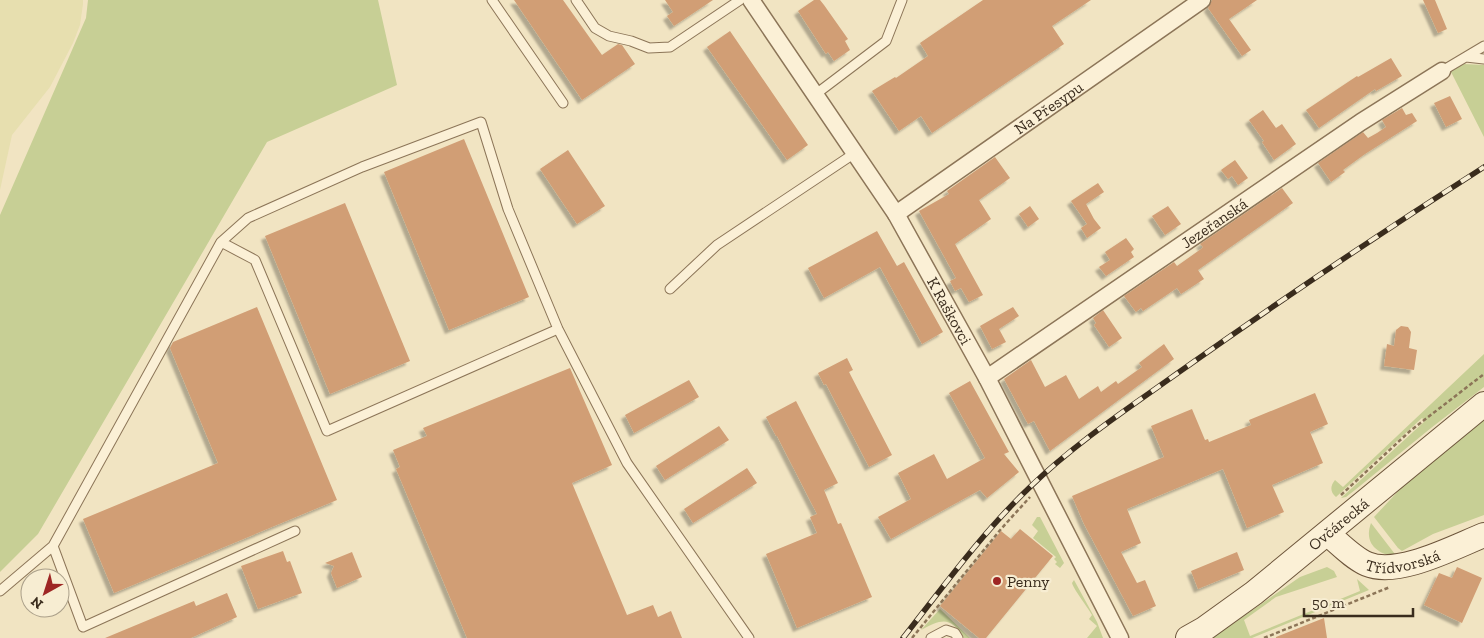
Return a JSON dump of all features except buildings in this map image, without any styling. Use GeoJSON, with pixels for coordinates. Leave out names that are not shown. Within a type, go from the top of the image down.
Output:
{"type":"FeatureCollection","features":[{"type":"Feature","properties":{"kind":"main road","name":"Ovčárecká"},"geometry":{"type":"LineString","coordinates":[[1188,638],[1246,600],[1484,404]]}},
{"type":"Feature","properties":{"kind":"main road","name":"Třídvorská"},"geometry":{"type":"LineString","coordinates":[[1328,534],[1366,564],[1377,567],[1390,567],[1418,561],[1484,535]]}},
{"type":"Feature","properties":{"kind":"street","name":"K Raškovci"},"geometry":{"type":"LineString","coordinates":[[751,0],[896,214],[987,378],[1120,638]]}},
{"type":"Feature","properties":{"kind":"street","name":"Na Přesypu"},"geometry":{"type":"LineString","coordinates":[[896,214],[1202,0]]}},
{"type":"Feature","properties":{"kind":"street","name":"Jezeřanská"},"geometry":{"type":"LineString","coordinates":[[987,378],[1360,122],[1442,71]]}},
{"type":"Feature","properties":{"kind":"lane"},"geometry":{"type":"LineString","coordinates":[[492,0],[563,103]]}},
{"type":"Feature","properties":{"kind":"lane"},"geometry":{"type":"LineString","coordinates":[[576,0],[595,28],[609,36],[631,41],[649,48],[670,47],[740,0]]}},
{"type":"Feature","properties":{"kind":"lane"},"geometry":{"type":"LineString","coordinates":[[816,94],[886,41],[902,0]]}},
{"type":"Feature","properties":{"kind":"lane"},"geometry":{"type":"LineString","coordinates":[[1442,71],[1484,46]]}},
{"type":"Feature","properties":{"kind":"lane"},"geometry":{"type":"LineString","coordinates":[[1466,56],[1484,59]]}},
{"type":"Feature","properties":{"kind":"lane"},"geometry":{"type":"LineString","coordinates":[[0,590],[53,546],[221,242],[248,218],[362,167],[480,122],[508,209],[558,329],[627,463],[749,638]]}},
{"type":"Feature","properties":{"kind":"lane"},"geometry":{"type":"LineString","coordinates":[[670,289],[717,246],[855,153]]}},
{"type":"Feature","properties":{"kind":"lane"},"geometry":{"type":"LineString","coordinates":[[221,242],[255,260],[328,431],[558,329]]}},
{"type":"Feature","properties":{"kind":"lane"},"geometry":{"type":"LineString","coordinates":[[53,546],[83,627],[295,531]]}},
{"type":"Feature","properties":{"kind":"lane"},"geometry":{"type":"LineString","coordinates":[[931,638],[946,630],[955,633],[958,638]]}},
{"type":"Feature","properties":{"kind":"path"},"geometry":{"type":"LineString","coordinates":[[1340,497],[1410,431],[1484,374]]}},
{"type":"Feature","properties":{"kind":"path"},"geometry":{"type":"LineString","coordinates":[[912,638],[1001,529],[1029,500],[1031,491]]}},
{"type":"Feature","properties":{"kind":"path"},"geometry":{"type":"LineString","coordinates":[[1264,638],[1392,586]]}},
{"type":"Feature","properties":{"kind":"shaded area"},"geometry":{"type":"Polygon","coordinates":[[[0,0],[83,0],[83,4],[80,25],[73,43],[50,87],[12,135],[0,190],[0,0]]]}},
{"type":"Feature","properties":{"kind":"green space"},"geometry":{"type":"Polygon","coordinates":[[[88,0],[378,0],[397,85],[267,142],[38,534],[0,572],[0,215],[86,18],[88,0]]]}},
{"type":"Feature","properties":{"kind":"green space"},"geometry":{"type":"Polygon","coordinates":[[[1463,64],[1484,65],[1484,137],[1450,70],[1463,64]]]}},
{"type":"Feature","properties":{"kind":"green space"},"geometry":{"type":"Polygon","coordinates":[[[1484,354],[1484,387],[1346,497],[1341,498],[1425,421],[1422,418],[1336,497],[1334,495],[1331,489],[1335,480],[1343,487],[1484,354]]]}},
{"type":"Feature","properties":{"kind":"green space"},"geometry":{"type":"Polygon","coordinates":[[[1484,416],[1484,515],[1433,534],[1402,551],[1374,517],[1418,470],[1484,416]]]}},
{"type":"Feature","properties":{"kind":"green space"},"geometry":{"type":"Polygon","coordinates":[[[1037,517],[1040,517],[1064,563],[1060,568],[1055,564],[1057,562],[1054,559],[1056,557],[1033,538],[1038,531],[1032,525],[1037,517]]]}},
{"type":"Feature","properties":{"kind":"green space"},"geometry":{"type":"Polygon","coordinates":[[[1371,523],[1398,558],[1385,554],[1374,547],[1369,537],[1371,523]]]}},
{"type":"Feature","properties":{"kind":"green space"},"geometry":{"type":"Polygon","coordinates":[[[1327,567],[1334,571],[1337,577],[1276,597],[1244,620],[1250,636],[1360,591],[1357,579],[1369,590],[1252,638],[1212,638],[1300,577],[1327,567]]]}},
{"type":"Feature","properties":{"kind":"green space"},"geometry":{"type":"Polygon","coordinates":[[[1074,580],[1097,622],[1103,638],[1087,638],[1097,626],[1089,619],[1092,615],[1073,586],[1074,580]]]}},
{"type":"Feature","properties":{"kind":"green space"},"geometry":{"type":"Polygon","coordinates":[[[940,609],[970,638],[964,638],[954,626],[945,622],[940,622],[921,630],[940,609]]]}},
{"type":"Feature","properties":{"kind":"railway"},"geometry":{"type":"LineString","coordinates":[[903,638],[995,523],[1029,488],[1065,456],[1123,412],[1257,318],[1370,241],[1484,167]]}},
{"type":"Feature","properties":{"kind":"place","name":"Penny"},"geometry":{"type":"Point","coordinates":[997,581]}}]}
